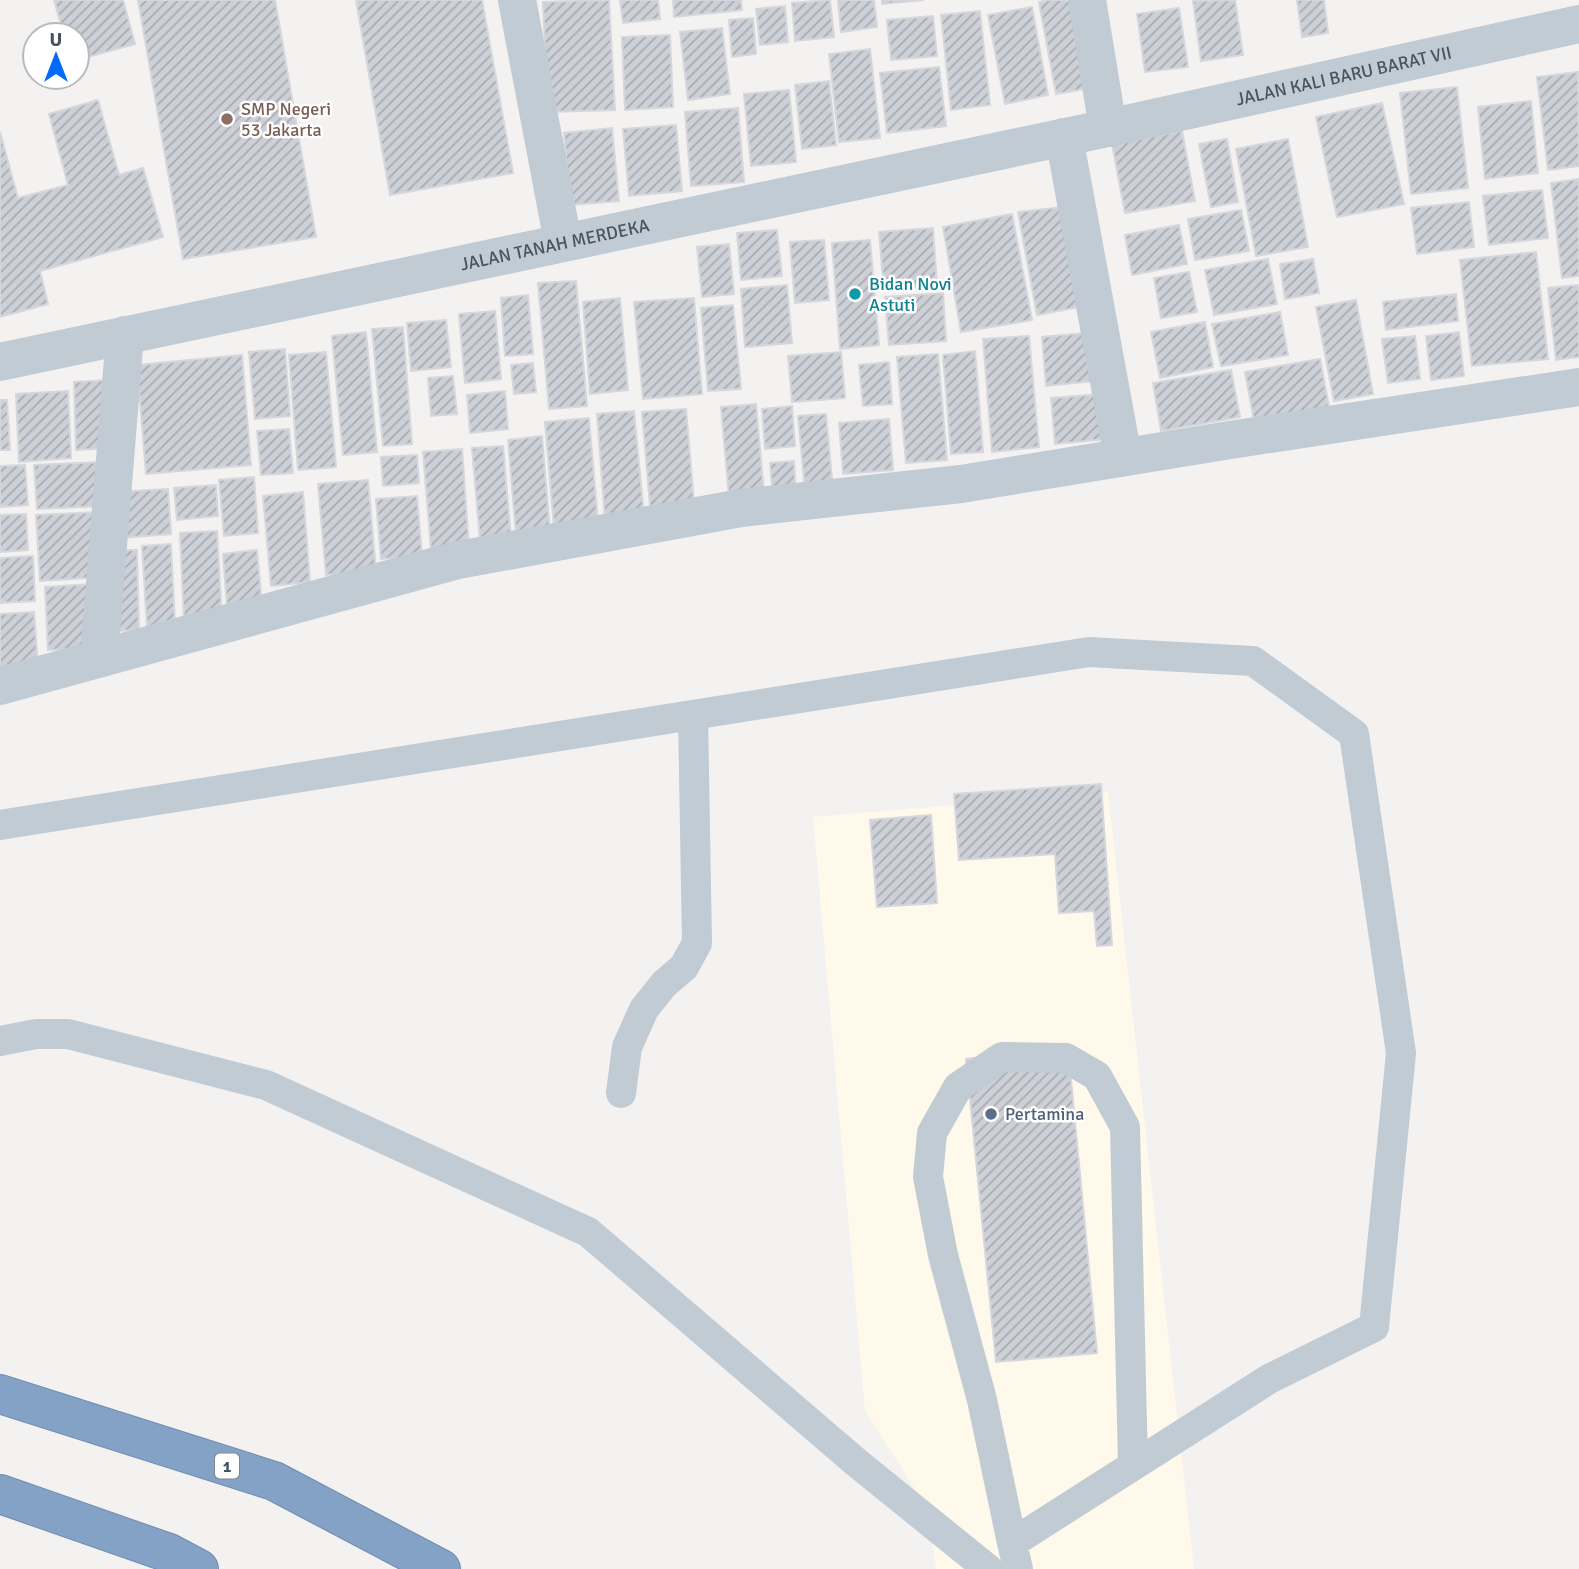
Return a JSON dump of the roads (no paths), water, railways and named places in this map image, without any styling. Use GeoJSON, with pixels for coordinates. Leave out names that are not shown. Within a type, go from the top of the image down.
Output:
{"type":"FeatureCollection","features":[{"type":"Feature","properties":{"kind":"highway","name":"1"},"geometry":{"type":"LineString","coordinates":[[0,1394],[274,1481],[441,1569]]}},
{"type":"Feature","properties":{"kind":"highway"},"geometry":{"type":"LineString","coordinates":[[0,1494],[169,1553],[199,1569]]}},
{"type":"Feature","properties":{"kind":"street"},"geometry":{"type":"LineString","coordinates":[[517,0],[563,242]]}},
{"type":"Feature","properties":{"kind":"street"},"geometry":{"type":"LineString","coordinates":[[1087,0],[1108,128]]}},
{"type":"Feature","properties":{"kind":"street","name":"JALAN KALI BARU BARAT VII"},"geometry":{"type":"LineString","coordinates":[[1108,128],[1579,24]]}},
{"type":"Feature","properties":{"kind":"street","name":"JALAN TANAH MERDEKA"},"geometry":{"type":"LineString","coordinates":[[0,362],[1108,128]]}},
{"type":"Feature","properties":{"kind":"street"},"geometry":{"type":"LineString","coordinates":[[1064,137],[1123,457]]}},
{"type":"Feature","properties":{"kind":"street"},"geometry":{"type":"LineString","coordinates":[[99,658],[125,335]]}},
{"type":"Feature","properties":{"kind":"street"},"geometry":{"type":"LineString","coordinates":[[0,686],[458,560],[741,508],[961,484],[1579,387]]}},
{"type":"Feature","properties":{"kind":"lane"},"geometry":{"type":"LineString","coordinates":[[0,825],[1089,652],[1253,661],[1354,734],[1401,1054],[1374,1327],[1269,1379],[1133,1465],[1015,1556],[982,1400],[943,1255],[928,1177],[932,1133],[958,1087],[1002,1057],[1066,1058],[1097,1076],[1125,1127],[1133,1465]]}},
{"type":"Feature","properties":{"kind":"lane"},"geometry":{"type":"LineString","coordinates":[[621,1093],[627,1047],[644,1009],[664,984],[684,967],[697,943],[693,715]]}},
{"type":"Feature","properties":{"kind":"lane"},"geometry":{"type":"LineString","coordinates":[[0,1041],[36,1034],[68,1034],[266,1085],[588,1232],[857,1463],[988,1569]]}},
{"type":"Feature","properties":{"kind":"place","name":"SMP Negeri 53 Jakarta"},"geometry":{"type":"Point","coordinates":[227,119]}},
{"type":"Feature","properties":{"kind":"place","name":"Bidan Novi Astuti"},"geometry":{"type":"Point","coordinates":[855,294]}},
{"type":"Feature","properties":{"kind":"place","name":"Pertamina"},"geometry":{"type":"Point","coordinates":[991,1114]}}]}
